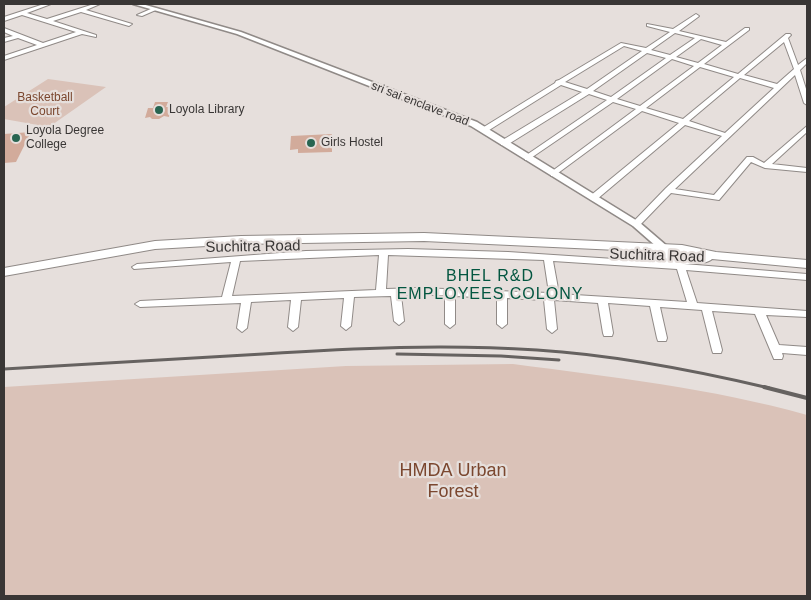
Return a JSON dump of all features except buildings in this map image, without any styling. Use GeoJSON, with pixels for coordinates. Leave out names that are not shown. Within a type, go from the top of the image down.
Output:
{"type":"FeatureCollection","features":[{"type":"Feature","properties":{"kind":"main road","name":"Suchitra Road"},"geometry":{"type":"LineString","coordinates":[[4,278],[92,259],[127,249],[183,242],[424,237],[666,248],[716,256]]}},
{"type":"Feature","properties":{"kind":"main road","name":"Suchitra Road"},"geometry":{"type":"LineString","coordinates":[[4,272],[92,259],[178,250],[430,243],[680,263],[716,256]]}},
{"type":"Feature","properties":{"kind":"main road"},"geometry":{"type":"LineString","coordinates":[[716,256],[807,264]]}},
{"type":"Feature","properties":{"kind":"street"},"geometry":{"type":"LineString","coordinates":[[4,19],[48,4]]}},
{"type":"Feature","properties":{"kind":"street"},"geometry":{"type":"LineString","coordinates":[[48,21],[98,4]]}},
{"type":"Feature","properties":{"kind":"street","name":"sri sai enclave road"},"geometry":{"type":"LineString","coordinates":[[136,4],[151,6],[239,33],[474,124],[636,224],[666,248],[680,263]]}},
{"type":"Feature","properties":{"kind":"street"},"geometry":{"type":"LineString","coordinates":[[140,15],[151,6]]}},
{"type":"Feature","properties":{"kind":"street"},"geometry":{"type":"LineString","coordinates":[[81,10],[129,24]]}},
{"type":"Feature","properties":{"kind":"street"},"geometry":{"type":"LineString","coordinates":[[22,13],[94,36]]}},
{"type":"Feature","properties":{"kind":"street"},"geometry":{"type":"LineString","coordinates":[[504,143],[587,92],[696,16]]}},
{"type":"Feature","properties":{"kind":"street"},"geometry":{"type":"LineString","coordinates":[[649,25],[727,44]]}},
{"type":"Feature","properties":{"kind":"street"},"geometry":{"type":"LineString","coordinates":[[554,174],[747,29]]}},
{"type":"Feature","properties":{"kind":"street"},"geometry":{"type":"LineString","coordinates":[[4,30],[42,45]]}},
{"type":"Feature","properties":{"kind":"street"},"geometry":{"type":"LineString","coordinates":[[4,58],[82,32]]}},
{"type":"Feature","properties":{"kind":"street"},"geometry":{"type":"LineString","coordinates":[[4,40],[18,36]]}},
{"type":"Feature","properties":{"kind":"street"},"geometry":{"type":"LineString","coordinates":[[528,158],[700,37]]}},
{"type":"Feature","properties":{"kind":"street"},"geometry":{"type":"LineString","coordinates":[[593,198],[738,75],[787,37],[798,70],[800,85],[807,102]]}},
{"type":"Feature","properties":{"kind":"street"},"geometry":{"type":"LineString","coordinates":[[483,130],[558,82],[620,45],[626,44],[779,87]]}},
{"type":"Feature","properties":{"kind":"street"},"geometry":{"type":"LineString","coordinates":[[636,224],[669,190],[807,61]]}},
{"type":"Feature","properties":{"kind":"street"},"geometry":{"type":"LineString","coordinates":[[558,82],[728,136]]}},
{"type":"Feature","properties":{"kind":"street"},"geometry":{"type":"LineString","coordinates":[[764,166],[807,128]]}},
{"type":"Feature","properties":{"kind":"street"},"geometry":{"type":"LineString","coordinates":[[669,190],[716,198],[750,159],[764,166],[807,170]]}},
{"type":"Feature","properties":{"kind":"street"},"geometry":{"type":"LineString","coordinates":[[136,267],[236,259],[384,253],[482,254],[680,263],[807,277]]}},
{"type":"Feature","properties":{"kind":"street"},"geometry":{"type":"LineString","coordinates":[[381,293],[384,253]]}},
{"type":"Feature","properties":{"kind":"street"},"geometry":{"type":"LineString","coordinates":[[548,258],[552,297],[552,329]]}},
{"type":"Feature","properties":{"kind":"street"},"geometry":{"type":"LineString","coordinates":[[226,299],[236,259]]}},
{"type":"Feature","properties":{"kind":"street"},"geometry":{"type":"LineString","coordinates":[[680,263],[693,306]]}},
{"type":"Feature","properties":{"kind":"street"},"geometry":{"type":"LineString","coordinates":[[396,292],[399,321]]}},
{"type":"Feature","properties":{"kind":"street"},"geometry":{"type":"LineString","coordinates":[[140,304],[396,292],[602,299],[807,314]]}},
{"type":"Feature","properties":{"kind":"street"},"geometry":{"type":"LineString","coordinates":[[450,293],[450,324]]}},
{"type":"Feature","properties":{"kind":"street"},"geometry":{"type":"LineString","coordinates":[[346,326],[349,294]]}},
{"type":"Feature","properties":{"kind":"street"},"geometry":{"type":"LineString","coordinates":[[502,295],[502,324]]}},
{"type":"Feature","properties":{"kind":"street"},"geometry":{"type":"LineString","coordinates":[[294,327],[296,297]]}},
{"type":"Feature","properties":{"kind":"street"},"geometry":{"type":"LineString","coordinates":[[242,328],[248,298]]}},
{"type":"Feature","properties":{"kind":"street"},"geometry":{"type":"LineString","coordinates":[[602,299],[608,333]]}},
{"type":"Feature","properties":{"kind":"street"},"geometry":{"type":"LineString","coordinates":[[654,303],[662,338]]}},
{"type":"Feature","properties":{"kind":"street"},"geometry":{"type":"LineString","coordinates":[[706,307],[718,350]]}},
{"type":"Feature","properties":{"kind":"street"},"geometry":{"type":"LineString","coordinates":[[759,311],[776,352],[807,351]]}},
{"type":"Feature","properties":{"kind":"green space","name":"Basketball Court"},"geometry":{"type":"Polygon","coordinates":[[[48,79],[106,87],[49,127],[4,119],[4,107],[48,79]]]}},
{"type":"Feature","properties":{"kind":"green space","name":"HMDA Urban Forest"},"geometry":{"type":"Polygon","coordinates":[[[513,364],[698,390],[807,415],[807,596],[4,596],[4,387],[346,366],[513,364]]]}},
{"type":"Feature","properties":{"kind":"railway"},"geometry":{"type":"LineString","coordinates":[[4,369],[331,350],[468,347],[567,352],[625,359],[683,369],[769,388]]}},
{"type":"Feature","properties":{"kind":"railway"},"geometry":{"type":"LineString","coordinates":[[397,354],[501,356],[559,360]]}},
{"type":"Feature","properties":{"kind":"railway"},"geometry":{"type":"LineString","coordinates":[[764,387],[807,398]]}},
{"type":"Feature","properties":{"kind":"place","name":"Loyola Library"},"geometry":{"type":"Point","coordinates":[159,110]}},
{"type":"Feature","properties":{"kind":"place","name":"Loyola Degree College"},"geometry":{"type":"Point","coordinates":[16,138]}},
{"type":"Feature","properties":{"kind":"place","name":"Girls Hostel"},"geometry":{"type":"Point","coordinates":[311,143]}},
{"type":"Feature","properties":{"kind":"district","name":"BHEL R&D EMPLOYEES COLONY"},"geometry":{"type":"Point","coordinates":[490,286]}}]}
